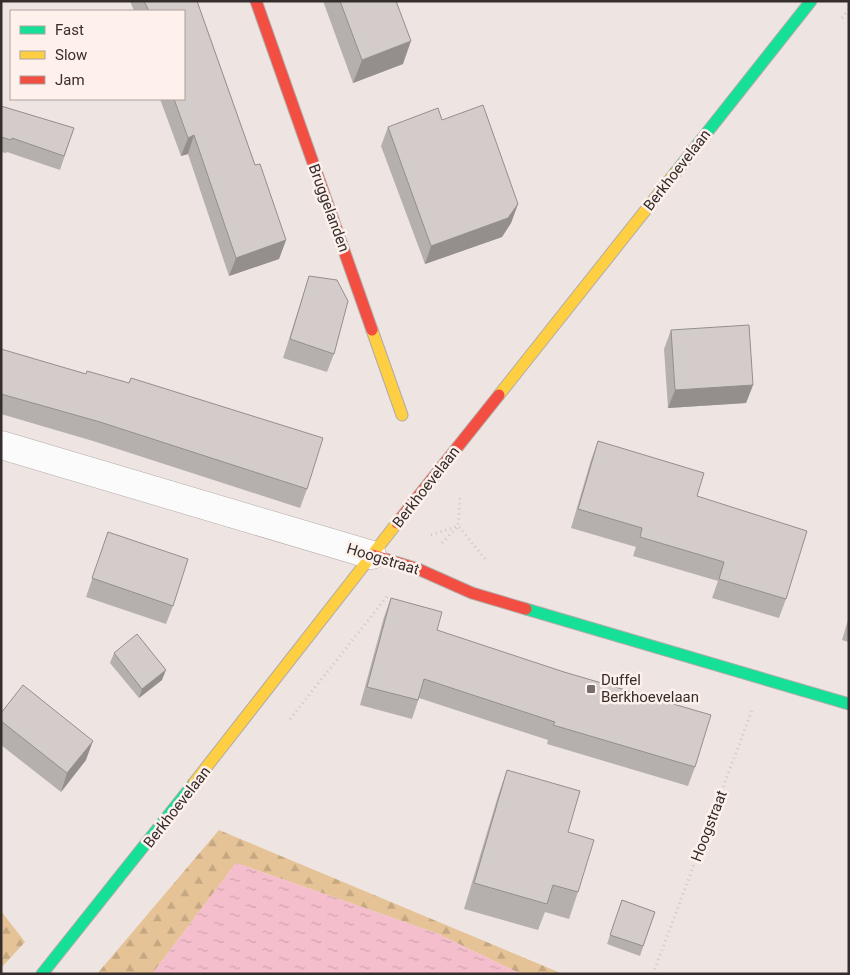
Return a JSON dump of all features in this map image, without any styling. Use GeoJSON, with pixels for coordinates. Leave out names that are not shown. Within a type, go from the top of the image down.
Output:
{"type":"FeatureCollection","features":[{"type":"Feature","properties":{"kind":"main road","name":"Bruggelanden"},"geometry":{"type":"LineString","coordinates":[[256,1],[402,415]]}},
{"type":"Feature","properties":{"kind":"main road","name":"Berkhoevelaan"},"geometry":{"type":"LineString","coordinates":[[42,974],[135,860],[372,555],[811,1]]}},
{"type":"Feature","properties":{"kind":"main road","name":"Hoogstraat"},"geometry":{"type":"LineString","coordinates":[[372,555],[418,569],[472,593],[763,677],[849,704]]}},
{"type":"Feature","properties":{"kind":"street","name":"Hoogstraat"},"geometry":{"type":"LineString","coordinates":[[1,445],[372,555]]}},
{"type":"Feature","properties":{"kind":"path"},"geometry":{"type":"LineString","coordinates":[[836,25],[849,9]]}},
{"type":"Feature","properties":{"kind":"path"},"geometry":{"type":"LineString","coordinates":[[285,726],[389,594],[418,569],[458,526],[460,498],[466,491]]}},
{"type":"Feature","properties":{"kind":"path","name":"Hoogstraat"},"geometry":{"type":"LineString","coordinates":[[653,974],[740,744],[763,677]]}},
{"type":"Feature","properties":{"kind":"green space"},"geometry":{"type":"Polygon","coordinates":[[[219,830],[563,974],[521,974],[436,933],[236,863],[152,974],[97,974],[219,830]]]}},
{"type":"Feature","properties":{"kind":"green space"},"geometry":{"type":"Polygon","coordinates":[[[1,911],[25,942],[1,968],[1,911]]]}},
{"type":"Feature","properties":{"kind":"water"},"geometry":{"type":"Polygon","coordinates":[[[236,863],[436,933],[521,974],[152,974],[236,863]]]}},
{"type":"Feature","properties":{"kind":"building"},"geometry":{"type":"Polygon","coordinates":[[[144,1],[197,1],[255,165],[260,164],[286,240],[236,258],[194,135],[188,138],[174,100],[185,100],[185,10],[148,10],[144,1]]]}},
{"type":"Feature","properties":{"kind":"building"},"geometry":{"type":"Polygon","coordinates":[[[340,1],[396,1],[411,41],[362,60],[340,1]]]}},
{"type":"Feature","properties":{"kind":"building"},"geometry":{"type":"Polygon","coordinates":[[[483,105],[518,204],[508,218],[431,246],[388,127],[438,108],[442,120],[483,105]]]}},
{"type":"Feature","properties":{"kind":"building"},"geometry":{"type":"Polygon","coordinates":[[[1,106],[74,128],[64,156],[12,138],[11,140],[1,137],[1,106]]]}},
{"type":"Feature","properties":{"kind":"building"},"geometry":{"type":"Polygon","coordinates":[[[309,276],[337,280],[348,301],[334,354],[290,339],[309,276]]]}},
{"type":"Feature","properties":{"kind":"building"},"geometry":{"type":"Polygon","coordinates":[[[749,325],[753,385],[675,390],[671,330],[749,325]]]}},
{"type":"Feature","properties":{"kind":"building"},"geometry":{"type":"Polygon","coordinates":[[[1,349],[86,374],[87,371],[129,383],[131,378],[323,438],[307,489],[100,422],[1,394],[1,349]]]}},
{"type":"Feature","properties":{"kind":"building"},"geometry":{"type":"Polygon","coordinates":[[[598,441],[704,473],[697,496],[807,531],[786,599],[719,579],[724,562],[640,537],[642,528],[578,509],[598,441]]]}},
{"type":"Feature","properties":{"kind":"building"},"geometry":{"type":"Polygon","coordinates":[[[108,532],[188,559],[173,606],[92,578],[108,532]]]}},
{"type":"Feature","properties":{"kind":"building"},"geometry":{"type":"Polygon","coordinates":[[[391,598],[442,612],[437,630],[564,672],[711,715],[695,767],[553,725],[555,722],[424,679],[418,700],[367,687],[391,598]]]}},
{"type":"Feature","properties":{"kind":"building"},"geometry":{"type":"Polygon","coordinates":[[[137,634],[166,670],[142,689],[114,653],[137,634]]]}},
{"type":"Feature","properties":{"kind":"building"},"geometry":{"type":"Polygon","coordinates":[[[23,685],[93,741],[67,773],[1,721],[1,713],[23,685]]]}},
{"type":"Feature","properties":{"kind":"building"},"geometry":{"type":"Polygon","coordinates":[[[507,770],[580,791],[568,832],[594,840],[578,892],[553,885],[547,904],[474,883],[507,770]]]}},
{"type":"Feature","properties":{"kind":"building"},"geometry":{"type":"Polygon","coordinates":[[[622,900],[655,912],[643,946],[610,935],[622,900]]]}},
{"type":"Feature","properties":{"kind":"traffic: fast"},"geometry":{"type":"LineString","coordinates":[[675,173],[811,1]]}},
{"type":"Feature","properties":{"kind":"traffic: fast"},"geometry":{"type":"LineString","coordinates":[[526,609],[849,704]]}},
{"type":"Feature","properties":{"kind":"traffic: fast"},"geometry":{"type":"LineString","coordinates":[[42,974],[194,783]]}},
{"type":"Feature","properties":{"kind":"traffic: slow"},"geometry":{"type":"LineString","coordinates":[[499,395],[675,173]]}},
{"type":"Feature","properties":{"kind":"traffic: slow"},"geometry":{"type":"LineString","coordinates":[[372,330],[402,415]]}},
{"type":"Feature","properties":{"kind":"traffic: slow"},"geometry":{"type":"LineString","coordinates":[[194,783],[397,523]]}},
{"type":"Feature","properties":{"kind":"traffic: jam"},"geometry":{"type":"LineString","coordinates":[[256,1],[372,330]]}},
{"type":"Feature","properties":{"kind":"traffic: jam"},"geometry":{"type":"LineString","coordinates":[[397,523],[499,395]]}},
{"type":"Feature","properties":{"kind":"traffic: jam"},"geometry":{"type":"LineString","coordinates":[[372,555],[418,569],[472,593],[526,609]]}},
{"type":"Feature","properties":{"kind":"place","name":"Duffel Berkhoevelaan"},"geometry":{"type":"Point","coordinates":[591,689]}}]}
